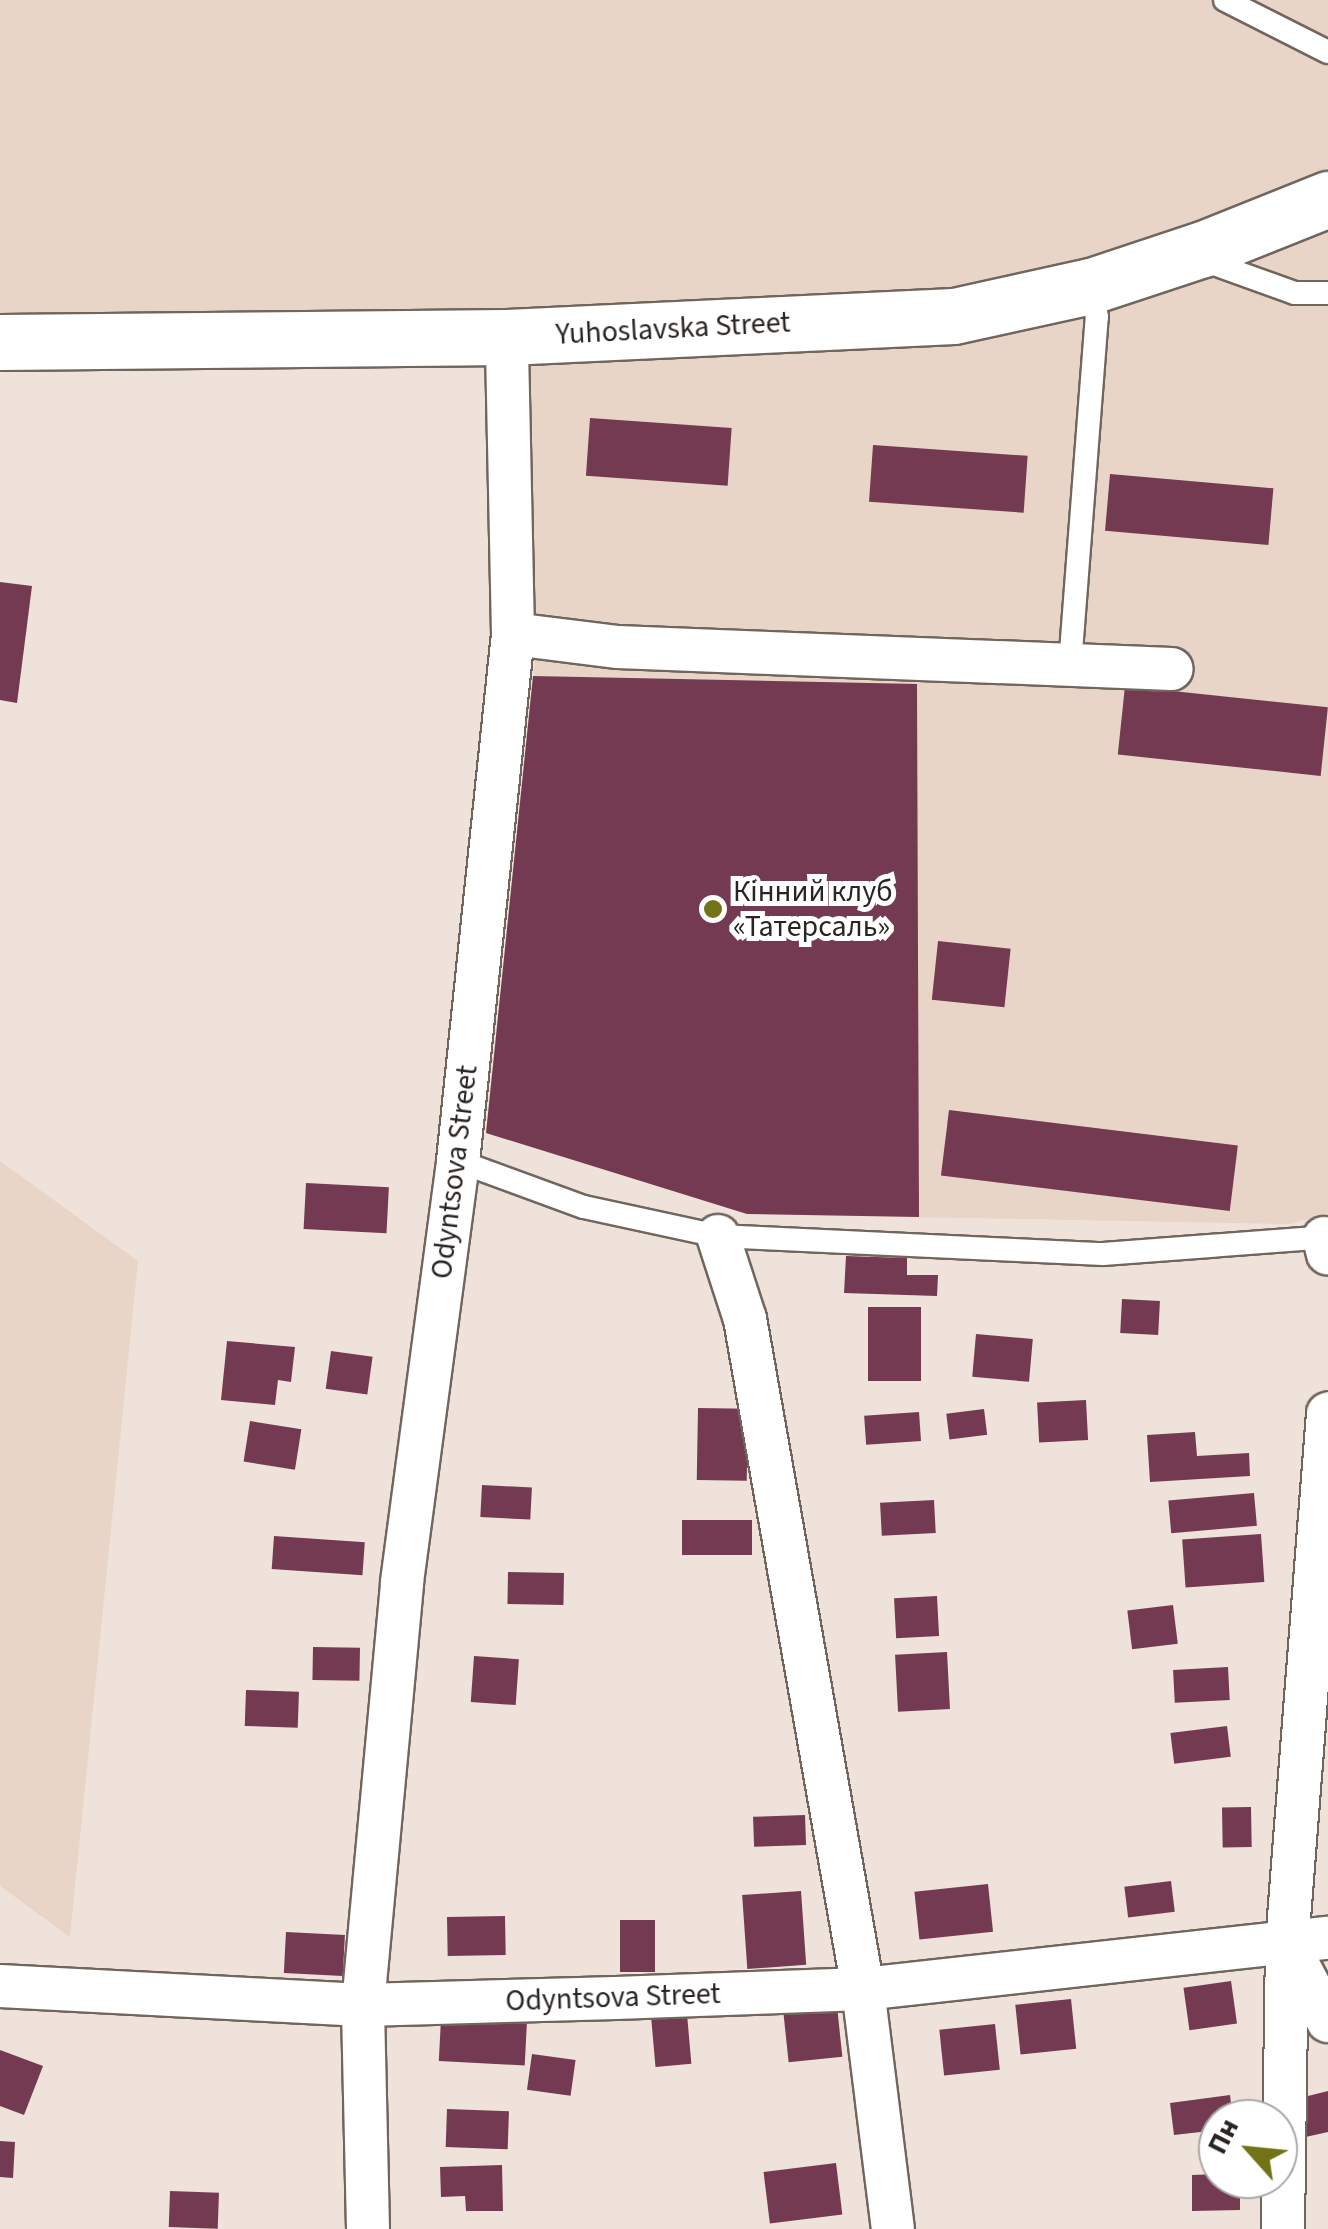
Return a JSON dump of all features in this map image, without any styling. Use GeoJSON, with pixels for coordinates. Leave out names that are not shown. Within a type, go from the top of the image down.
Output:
{"type":"FeatureCollection","features":[{"type":"Feature","properties":{"kind":"main road","name":"Yuhoslavska Street"},"geometry":{"type":"LineString","coordinates":[[0,342],[507,337],[954,316],[1090,286],[1187,254],[1328,199]]}},
{"type":"Feature","properties":{"kind":"street","name":"Odyntsova Street"},"geometry":{"type":"LineString","coordinates":[[368,2229],[363,2005],[402,1582],[458,1160],[513,634],[507,337]]}},
{"type":"Feature","properties":{"kind":"street"},"geometry":{"type":"LineString","coordinates":[[513,634],[618,647],[1172,669]]}},
{"type":"Feature","properties":{"kind":"street"},"geometry":{"type":"LineString","coordinates":[[718,1236],[745,1319],[863,1989],[892,2229]]}},
{"type":"Feature","properties":{"kind":"street"},"geometry":{"type":"LineString","coordinates":[[1283,2229],[1308,1940],[1328,1414]]}},
{"type":"Feature","properties":{"kind":"street","name":"Odyntsova Street"},"geometry":{"type":"LineString","coordinates":[[0,1986],[363,2005],[863,1989],[1308,1940]]}},
{"type":"Feature","properties":{"kind":"street"},"geometry":{"type":"LineString","coordinates":[[1308,1940],[1328,2022]]}},
{"type":"Feature","properties":{"kind":"lane"},"geometry":{"type":"LineString","coordinates":[[1225,0],[1328,52]]}},
{"type":"Feature","properties":{"kind":"lane"},"geometry":{"type":"LineString","coordinates":[[1187,254],[1295,292],[1328,293]]}},
{"type":"Feature","properties":{"kind":"lane"},"geometry":{"type":"LineString","coordinates":[[1070,665],[1097,317],[1090,286]]}},
{"type":"Feature","properties":{"kind":"lane"},"geometry":{"type":"LineString","coordinates":[[458,1160],[584,1207],[718,1236],[1103,1254],[1327,1243]]}},
{"type":"Feature","properties":{"kind":"shaded area"},"geometry":{"type":"Polygon","coordinates":[[[0,0],[1328,0],[1328,177],[1199,229],[951,297],[507,317],[0,322],[0,0]]]}},
{"type":"Feature","properties":{"kind":"shaded area"},"geometry":{"type":"Polygon","coordinates":[[[1328,222],[1328,1213],[1290,1224],[747,1214],[486,1133],[536,651],[530,355],[957,335],[1328,222]]]}},
{"type":"Feature","properties":{"kind":"shaded area"},"geometry":{"type":"Polygon","coordinates":[[[0,1161],[138,1261],[70,1937],[0,1886],[0,1161]]]}},
{"type":"Feature","properties":{"kind":"building"},"geometry":{"type":"Polygon","coordinates":[[[590,418],[732,428],[728,486],[586,476],[590,418]]]}},
{"type":"Feature","properties":{"kind":"building"},"geometry":{"type":"Polygon","coordinates":[[[873,445],[1028,456],[1024,513],[869,502],[873,445]]]}},
{"type":"Feature","properties":{"kind":"building"},"geometry":{"type":"Polygon","coordinates":[[[1110,474],[1273,488],[1268,545],[1105,531],[1110,474]]]}},
{"type":"Feature","properties":{"kind":"building"},"geometry":{"type":"Polygon","coordinates":[[[0,582],[32,586],[17,703],[0,700],[0,582]]]}},
{"type":"Feature","properties":{"kind":"building","name":"Кінний клуб «Татерсаль»"},"geometry":{"type":"Polygon","coordinates":[[[533,676],[917,684],[919,1217],[747,1214],[486,1133],[533,676]]]}},
{"type":"Feature","properties":{"kind":"building"},"geometry":{"type":"Polygon","coordinates":[[[1125,686],[1328,707],[1321,776],[1118,755],[1125,686]]]}},
{"type":"Feature","properties":{"kind":"building"},"geometry":{"type":"Polygon","coordinates":[[[938,941],[1011,949],[1004,1007],[932,1000],[938,941]]]}},
{"type":"Feature","properties":{"kind":"building"},"geometry":{"type":"Polygon","coordinates":[[[949,1110],[1238,1145],[1230,1211],[941,1176],[949,1110]]]}},
{"type":"Feature","properties":{"kind":"building"},"geometry":{"type":"Polygon","coordinates":[[[306,1183],[389,1187],[386,1233],[304,1229],[306,1183]]]}},
{"type":"Feature","properties":{"kind":"building"},"geometry":{"type":"Polygon","coordinates":[[[846,1256],[907,1258],[907,1275],[938,1275],[937,1296],[844,1293],[846,1256]]]}},
{"type":"Feature","properties":{"kind":"building"},"geometry":{"type":"Polygon","coordinates":[[[1122,1299],[1160,1301],[1158,1335],[1120,1333],[1122,1299]]]}},
{"type":"Feature","properties":{"kind":"building"},"geometry":{"type":"Polygon","coordinates":[[[868,1307],[921,1307],[921,1381],[868,1381],[868,1307]]]}},
{"type":"Feature","properties":{"kind":"building"},"geometry":{"type":"Polygon","coordinates":[[[976,1334],[1033,1339],[1029,1382],[972,1377],[976,1334]]]}},
{"type":"Feature","properties":{"kind":"building"},"geometry":{"type":"Polygon","coordinates":[[[227,1341],[295,1347],[291,1382],[278,1380],[275,1405],[221,1400],[227,1341]]]}},
{"type":"Feature","properties":{"kind":"building"},"geometry":{"type":"Polygon","coordinates":[[[331,1351],[373,1357],[367,1394],[326,1389],[331,1351]]]}},
{"type":"Feature","properties":{"kind":"building"},"geometry":{"type":"Polygon","coordinates":[[[1086,1400],[1088,1440],[1039,1443],[1037,1403],[1086,1400]]]}},
{"type":"Feature","properties":{"kind":"building"},"geometry":{"type":"Polygon","coordinates":[[[698,1408],[748,1409],[747,1481],[697,1480],[698,1408]]]}},
{"type":"Feature","properties":{"kind":"building"},"geometry":{"type":"Polygon","coordinates":[[[984,1409],[987,1435],[949,1439],[946,1414],[984,1409]]]}},
{"type":"Feature","properties":{"kind":"building"},"geometry":{"type":"Polygon","coordinates":[[[919,1412],[921,1441],[866,1445],[864,1416],[919,1412]]]}},
{"type":"Feature","properties":{"kind":"building"},"geometry":{"type":"Polygon","coordinates":[[[250,1421],[301,1429],[295,1470],[244,1461],[250,1421]]]}},
{"type":"Feature","properties":{"kind":"building"},"geometry":{"type":"Polygon","coordinates":[[[1195,1432],[1197,1456],[1249,1453],[1250,1476],[1150,1482],[1147,1435],[1195,1432]]]}},
{"type":"Feature","properties":{"kind":"building"},"geometry":{"type":"Polygon","coordinates":[[[482,1485],[532,1488],[530,1520],[480,1517],[482,1485]]]}},
{"type":"Feature","properties":{"kind":"building"},"geometry":{"type":"Polygon","coordinates":[[[1254,1493],[1257,1526],[1171,1533],[1168,1500],[1254,1493]]]}},
{"type":"Feature","properties":{"kind":"building"},"geometry":{"type":"Polygon","coordinates":[[[934,1500],[936,1533],[882,1536],[880,1503],[934,1500]]]}},
{"type":"Feature","properties":{"kind":"building"},"geometry":{"type":"Polygon","coordinates":[[[682,1520],[752,1520],[752,1555],[682,1555],[682,1520]]]}},
{"type":"Feature","properties":{"kind":"building"},"geometry":{"type":"Polygon","coordinates":[[[1261,1534],[1264,1582],[1186,1587],[1182,1540],[1261,1534]]]}},
{"type":"Feature","properties":{"kind":"building"},"geometry":{"type":"Polygon","coordinates":[[[274,1536],[365,1542],[362,1575],[272,1569],[274,1536]]]}},
{"type":"Feature","properties":{"kind":"building"},"geometry":{"type":"Polygon","coordinates":[[[508,1572],[564,1573],[563,1605],[507,1604],[508,1572]]]}},
{"type":"Feature","properties":{"kind":"building"},"geometry":{"type":"Polygon","coordinates":[[[937,1596],[939,1636],[896,1638],[894,1598],[937,1596]]]}},
{"type":"Feature","properties":{"kind":"building"},"geometry":{"type":"Polygon","coordinates":[[[1173,1605],[1178,1644],[1132,1649],[1127,1611],[1173,1605]]]}},
{"type":"Feature","properties":{"kind":"building"},"geometry":{"type":"Polygon","coordinates":[[[313,1647],[360,1648],[359,1681],[312,1680],[313,1647]]]}},
{"type":"Feature","properties":{"kind":"building"},"geometry":{"type":"Polygon","coordinates":[[[947,1652],[950,1709],[898,1712],[895,1655],[947,1652]]]}},
{"type":"Feature","properties":{"kind":"building"},"geometry":{"type":"Polygon","coordinates":[[[474,1656],[519,1659],[516,1705],[471,1702],[474,1656]]]}},
{"type":"Feature","properties":{"kind":"building"},"geometry":{"type":"Polygon","coordinates":[[[1228,1667],[1230,1700],[1175,1703],[1173,1670],[1228,1667]]]}},
{"type":"Feature","properties":{"kind":"building"},"geometry":{"type":"Polygon","coordinates":[[[246,1690],[299,1692],[298,1728],[245,1726],[246,1690]]]}},
{"type":"Feature","properties":{"kind":"building"},"geometry":{"type":"Polygon","coordinates":[[[1227,1726],[1231,1757],[1174,1764],[1170,1733],[1227,1726]]]}},
{"type":"Feature","properties":{"kind":"building"},"geometry":{"type":"Polygon","coordinates":[[[1251,1807],[1252,1847],[1223,1848],[1222,1808],[1251,1807]]]}},
{"type":"Feature","properties":{"kind":"building"},"geometry":{"type":"Polygon","coordinates":[[[805,1815],[806,1845],[754,1847],[753,1817],[805,1815]]]}},
{"type":"Feature","properties":{"kind":"building"},"geometry":{"type":"Polygon","coordinates":[[[1171,1881],[1175,1912],[1128,1917],[1124,1887],[1171,1881]]]}},
{"type":"Feature","properties":{"kind":"building"},"geometry":{"type":"Polygon","coordinates":[[[988,1884],[993,1932],[919,1939],[914,1892],[988,1884]]]}},
{"type":"Feature","properties":{"kind":"building"},"geometry":{"type":"Polygon","coordinates":[[[801,1891],[806,1965],[747,1969],[742,1895],[801,1891]]]}},
{"type":"Feature","properties":{"kind":"building"},"geometry":{"type":"Polygon","coordinates":[[[505,1916],[506,1955],[448,1956],[447,1917],[505,1916]]]}},
{"type":"Feature","properties":{"kind":"building"},"geometry":{"type":"Polygon","coordinates":[[[620,1920],[655,1920],[655,1972],[620,1972],[620,1920]]]}},
{"type":"Feature","properties":{"kind":"building"},"geometry":{"type":"Polygon","coordinates":[[[286,1932],[345,1935],[343,1976],[284,1973],[286,1932]]]}},
{"type":"Feature","properties":{"kind":"building"},"geometry":{"type":"Polygon","coordinates":[[[1231,1981],[1237,2024],[1189,2030],[1183,1988],[1231,1981]]]}},
{"type":"Feature","properties":{"kind":"building"},"geometry":{"type":"Polygon","coordinates":[[[1071,1999],[1076,2049],[1021,2055],[1015,2005],[1071,1999]]]}},
{"type":"Feature","properties":{"kind":"building"},"geometry":{"type":"Polygon","coordinates":[[[837,2006],[842,2057],[789,2062],[783,2012],[837,2006]]]}},
{"type":"Feature","properties":{"kind":"building"},"geometry":{"type":"Polygon","coordinates":[[[687,2014],[691,2064],[655,2067],[651,2017],[687,2014]]]}},
{"type":"Feature","properties":{"kind":"building"},"geometry":{"type":"Polygon","coordinates":[[[441,2019],[527,2024],[525,2065],[439,2061],[441,2019]]]}},
{"type":"Feature","properties":{"kind":"building"},"geometry":{"type":"Polygon","coordinates":[[[995,2024],[1000,2070],[944,2076],[939,2030],[995,2024]]]}},
{"type":"Feature","properties":{"kind":"building"},"geometry":{"type":"Polygon","coordinates":[[[0,2050],[43,2066],[24,2115],[0,2106],[0,2050]]]}},
{"type":"Feature","properties":{"kind":"building"},"geometry":{"type":"Polygon","coordinates":[[[532,2054],[576,2060],[571,2096],[527,2090],[532,2054]]]}},
{"type":"Feature","properties":{"kind":"building"},"geometry":{"type":"Polygon","coordinates":[[[1328,2091],[1328,2132],[1301,2138],[1296,2099],[1328,2091]]]}},
{"type":"Feature","properties":{"kind":"building"},"geometry":{"type":"Polygon","coordinates":[[[1198,2099],[1198,2132],[1174,2135],[1170,2103],[1198,2099]]]}},
{"type":"Feature","properties":{"kind":"building"},"geometry":{"type":"Polygon","coordinates":[[[447,2109],[509,2111],[508,2149],[446,2147],[447,2109]]]}},
{"type":"Feature","properties":{"kind":"building"},"geometry":{"type":"Polygon","coordinates":[[[0,2141],[15,2142],[13,2178],[0,2177],[0,2141]]]}},
{"type":"Feature","properties":{"kind":"building"},"geometry":{"type":"Polygon","coordinates":[[[836,2163],[842,2215],[770,2224],[764,2172],[836,2163]]]}},
{"type":"Feature","properties":{"kind":"building"},"geometry":{"type":"Polygon","coordinates":[[[502,2165],[503,2211],[466,2211],[465,2196],[441,2197],[440,2167],[502,2165]]]}},
{"type":"Feature","properties":{"kind":"building"},"geometry":{"type":"Polygon","coordinates":[[[1192,2175],[1198,2175],[1198,2199],[1240,2199],[1240,2210],[1192,2211],[1192,2175]]]}},
{"type":"Feature","properties":{"kind":"building"},"geometry":{"type":"Polygon","coordinates":[[[170,2191],[219,2193],[218,2229],[169,2227],[170,2191]]]}},
{"type":"Feature","properties":{"kind":"place","name":"Кінний клуб «Татерсаль»"},"geometry":{"type":"Point","coordinates":[713,909]}}]}
